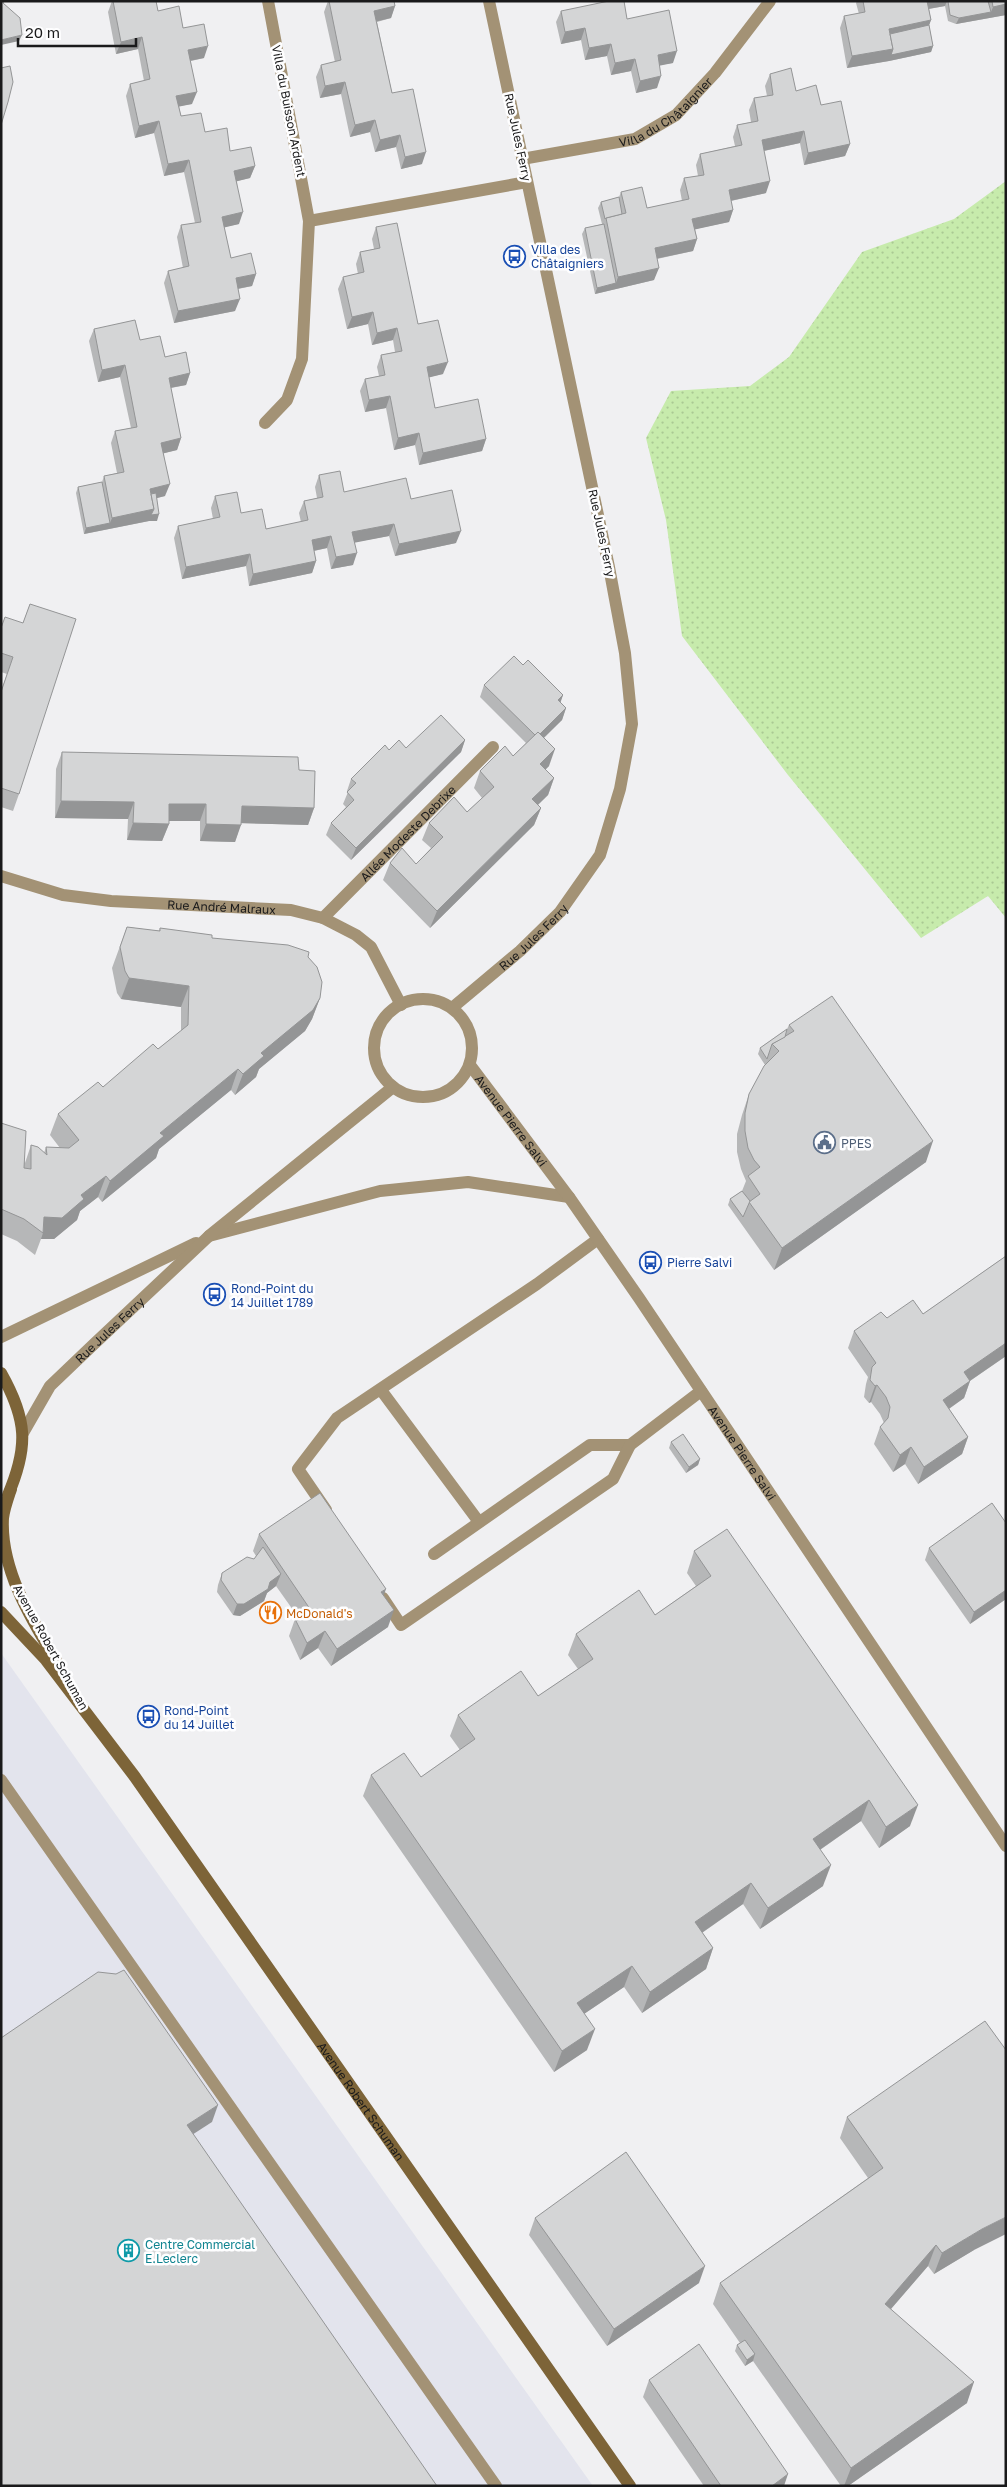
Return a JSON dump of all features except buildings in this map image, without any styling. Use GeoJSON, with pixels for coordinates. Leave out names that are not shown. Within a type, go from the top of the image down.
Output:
{"type":"FeatureCollection","features":[{"type":"Feature","properties":{"kind":"main road"},"geometry":{"type":"LineString","coordinates":[[1,1373],[16,1400],[23,1433],[20,1467],[11,1488],[1,1504]]}},
{"type":"Feature","properties":{"kind":"main road","name":"Avenue Robert Schuman"},"geometry":{"type":"LineString","coordinates":[[11,1488],[4,1518],[8,1563],[18,1592],[90,1716]]}},
{"type":"Feature","properties":{"kind":"main road","name":"Avenue Robert Schuman"},"geometry":{"type":"LineString","coordinates":[[1,1612],[46,1660],[141,1785],[630,2486]]}},
{"type":"Feature","properties":{"kind":"street","name":"Villa du Buisson Ardent"},"geometry":{"type":"LineString","coordinates":[[265,423],[287,400],[302,359],[310,221],[268,1]]}},
{"type":"Feature","properties":{"kind":"street","name":"Rue Jules Ferry"},"geometry":{"type":"LineString","coordinates":[[452,1008],[520,952],[560,912],[600,854],[620,789],[632,724],[625,653],[610,567],[489,1]]}},
{"type":"Feature","properties":{"kind":"street","name":"Villa du Châtaignier"},"geometry":{"type":"LineString","coordinates":[[522,159],[635,139],[676,115],[715,73],[770,1]]}},
{"type":"Feature","properties":{"kind":"street"},"geometry":{"type":"LineString","coordinates":[[310,221],[527,182]]}},
{"type":"Feature","properties":{"kind":"street","name":"Allée Modeste Debrixe"},"geometry":{"type":"LineString","coordinates":[[323,918],[493,748]]}},
{"type":"Feature","properties":{"kind":"street","name":"Rue André Malraux"},"geometry":{"type":"LineString","coordinates":[[1,876],[63,895],[111,901],[291,910],[323,918],[356,935],[371,947],[400,1004]]}},
{"type":"Feature","properties":{"kind":"street"},"geometry":{"type":"LineString","coordinates":[[427,999],[440,1002],[452,1008],[464,1019],[471,1034],[473,1049],[470,1065],[457,1084],[437,1096],[422,1098],[406,1095],[393,1087],[382,1076],[375,1060],[374,1044],[378,1028],[387,1014],[400,1004],[413,1000],[427,999]]}},
{"type":"Feature","properties":{"kind":"street","name":"Avenue Pierre Salvi"},"geometry":{"type":"LineString","coordinates":[[470,1065],[570,1197],[1006,1846]]}},
{"type":"Feature","properties":{"kind":"street","name":"Rue Jules Ferry"},"geometry":{"type":"LineString","coordinates":[[23,1433],[50,1386],[209,1236],[393,1087]]}},
{"type":"Feature","properties":{"kind":"street"},"geometry":{"type":"LineString","coordinates":[[209,1236],[380,1191],[468,1182],[570,1197]]}},
{"type":"Feature","properties":{"kind":"street","name":"Rue Jules Ferry"},"geometry":{"type":"LineString","coordinates":[[1,1337],[209,1236]]}},
{"type":"Feature","properties":{"kind":"street"},"geometry":{"type":"LineString","coordinates":[[331,1518],[298,1469],[337,1418],[537,1284],[598,1239]]}},
{"type":"Feature","properties":{"kind":"street"},"geometry":{"type":"LineString","coordinates":[[381,1390],[479,1522]]}},
{"type":"Feature","properties":{"kind":"street"},"geometry":{"type":"LineString","coordinates":[[374,1584],[401,1625],[613,1479],[630,1445],[701,1391]]}},
{"type":"Feature","properties":{"kind":"street"},"geometry":{"type":"LineString","coordinates":[[434,1554],[590,1445],[630,1445]]}},
{"type":"Feature","properties":{"kind":"street"},"geometry":{"type":"LineString","coordinates":[[1,1780],[496,2486]]}},
{"type":"Feature","properties":{"kind":"shaded area"},"geometry":{"type":"Polygon","coordinates":[[[1,1653],[593,2486],[1,2486],[1,1653]]]}},
{"type":"Feature","properties":{"kind":"green space"},"geometry":{"type":"Polygon","coordinates":[[[1006,181],[1006,918],[988,896],[921,938],[788,775],[682,636],[666,520],[646,438],[671,391],[750,386],[789,357],[862,252],[954,219],[1006,181]]]}},
{"type":"Feature","properties":{"kind":"place","name":"Villa des Châtaigniers"},"geometry":{"type":"Point","coordinates":[515,256]}},
{"type":"Feature","properties":{"kind":"place","name":"PPES"},"geometry":{"type":"Point","coordinates":[825,1143]}},
{"type":"Feature","properties":{"kind":"place","name":"Pierre Salvi"},"geometry":{"type":"Point","coordinates":[651,1262]}},
{"type":"Feature","properties":{"kind":"place","name":"Rond-Point du 14 Juillet 1789"},"geometry":{"type":"Point","coordinates":[215,1295]}},
{"type":"Feature","properties":{"kind":"place","name":"McDonald's"},"geometry":{"type":"Point","coordinates":[270,1613]}},
{"type":"Feature","properties":{"kind":"place","name":"Rond-Point du 14 Juillet"},"geometry":{"type":"Point","coordinates":[148,1717]}},
{"type":"Feature","properties":{"kind":"place","name":"Centre Commercial E.Leclerc"},"geometry":{"type":"Point","coordinates":[129,2251]}}]}
